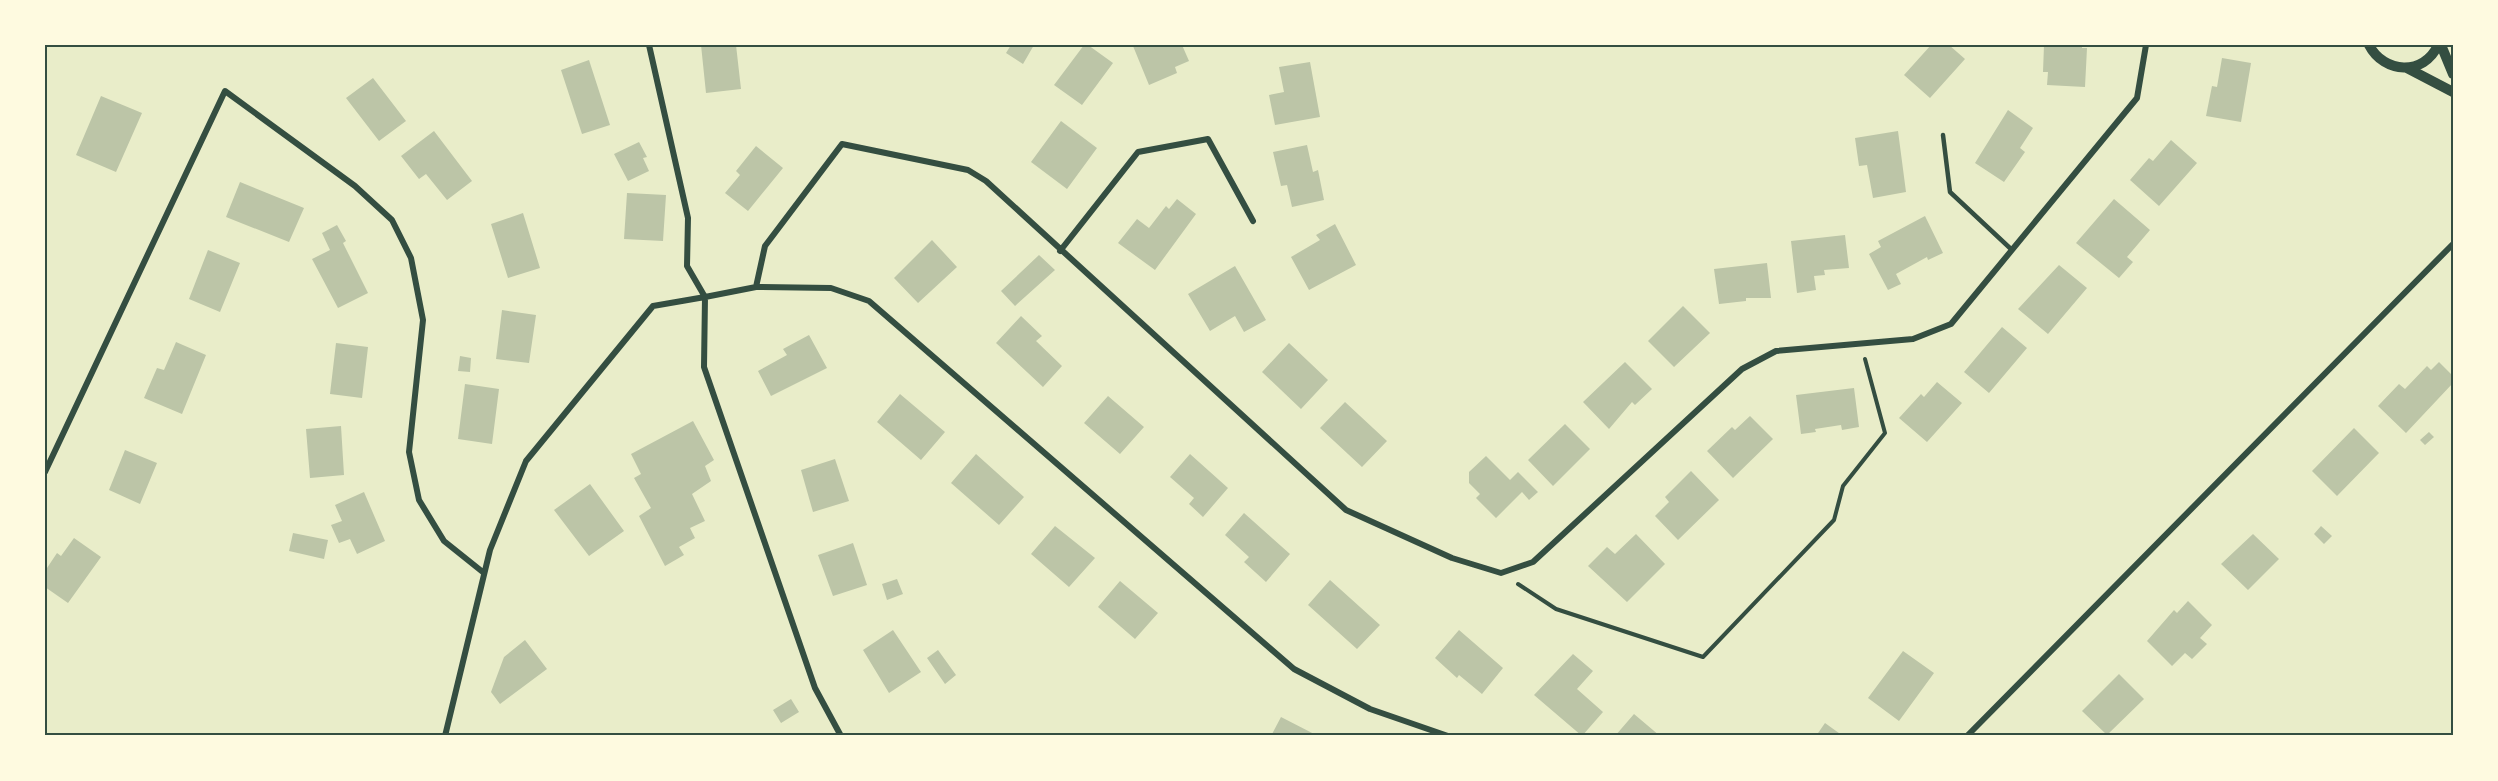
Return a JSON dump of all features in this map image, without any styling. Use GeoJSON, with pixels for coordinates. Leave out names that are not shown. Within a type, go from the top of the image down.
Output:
{"type":"FeatureCollection","features":[{"type":"Feature","properties":{"kind":"street"},"geometry":{"type":"LineString","coordinates":[[649,45],[688,218],[687,266],[705,297],[704,367],[815,688],[841,736]]}},
{"type":"Feature","properties":{"kind":"street"},"geometry":{"type":"LineString","coordinates":[[756,287],[765,246],[842,144],[968,170],[986,181],[1346,510],[1452,558],[1501,573],[1533,562],[1742,369],[1776,351],[1913,339],[1951,324],[2137,98],[2146,45]]}},
{"type":"Feature","properties":{"kind":"street"},"geometry":{"type":"LineString","coordinates":[[2369,45],[2373,54],[2383,63],[2395,68],[2408,69],[2453,92]]}},
{"type":"Feature","properties":{"kind":"street"},"geometry":{"type":"LineString","coordinates":[[2408,69],[2428,60],[2440,45],[2453,74]]}},
{"type":"Feature","properties":{"kind":"street"},"geometry":{"type":"LineString","coordinates":[[45,472],[225,91],[355,186],[392,220],[411,258],[423,320],[409,453],[419,500],[444,541],[484,573]]}},
{"type":"Feature","properties":{"kind":"street"},"geometry":{"type":"LineString","coordinates":[[1060,251],[1138,152],[1208,139],[1253,221]]}},
{"type":"Feature","properties":{"kind":"street"},"geometry":{"type":"LineString","coordinates":[[1967,736],[2453,244]]}},
{"type":"Feature","properties":{"kind":"street"},"geometry":{"type":"LineString","coordinates":[[445,736],[489,550],[526,461],[653,306],[756,287],[831,288],[869,301],[1294,669],[1370,709],[1448,736]]}},
{"type":"Feature","properties":{"kind":"lane"},"geometry":{"type":"LineString","coordinates":[[1943,135],[1950,192],[2012,250]]}},
{"type":"Feature","properties":{"kind":"path"},"geometry":{"type":"LineString","coordinates":[[1501,573],[1556,609],[1703,657],[1834,520],[1843,486],[1885,433],[1860,344]]}},
{"type":"Feature","properties":{"kind":"building"},"geometry":{"type":"Polygon","coordinates":[[[701,45],[736,45],[741,89],[706,93],[701,45]]]}},
{"type":"Feature","properties":{"kind":"building"},"geometry":{"type":"Polygon","coordinates":[[[1011,45],[1034,45],[1023,64],[1006,53],[1011,45]]]}},
{"type":"Feature","properties":{"kind":"building"},"geometry":{"type":"Polygon","coordinates":[[[1084,45],[1088,45],[1113,63],[1082,105],[1054,85],[1084,45]]]}},
{"type":"Feature","properties":{"kind":"building"},"geometry":{"type":"Polygon","coordinates":[[[1182,45],[1189,61],[1175,67],[1177,73],[1149,85],[1133,46],[1182,45]]]}},
{"type":"Feature","properties":{"kind":"building"},"geometry":{"type":"Polygon","coordinates":[[[1931,45],[1949,45],[1965,59],[1930,98],[1904,75],[1931,45]]]}},
{"type":"Feature","properties":{"kind":"building"},"geometry":{"type":"Polygon","coordinates":[[[2044,45],[2082,45],[2082,48],[2087,48],[2085,87],[2047,85],[2048,72],[2043,72],[2044,45]]]}},
{"type":"Feature","properties":{"kind":"building"},"geometry":{"type":"Polygon","coordinates":[[[2222,58],[2251,63],[2241,122],[2206,116],[2212,86],[2217,87],[2222,58]]]}},
{"type":"Feature","properties":{"kind":"building"},"geometry":{"type":"Polygon","coordinates":[[[589,60],[610,125],[582,134],[561,70],[589,60]]]}},
{"type":"Feature","properties":{"kind":"building"},"geometry":{"type":"Polygon","coordinates":[[[1310,62],[1320,117],[1275,125],[1269,95],[1284,92],[1279,67],[1310,62]]]}},
{"type":"Feature","properties":{"kind":"building"},"geometry":{"type":"Polygon","coordinates":[[[373,78],[406,121],[379,141],[346,98],[373,78]]]}},
{"type":"Feature","properties":{"kind":"building"},"geometry":{"type":"Polygon","coordinates":[[[101,96],[142,113],[116,172],[76,155],[101,96]]]}},
{"type":"Feature","properties":{"kind":"building"},"geometry":{"type":"Polygon","coordinates":[[[2008,110],[2033,128],[2020,148],[2025,152],[2004,182],[1975,163],[2008,110]]]}},
{"type":"Feature","properties":{"kind":"building"},"geometry":{"type":"Polygon","coordinates":[[[1061,121],[1097,148],[1067,189],[1031,162],[1061,121]]]}},
{"type":"Feature","properties":{"kind":"building"},"geometry":{"type":"Polygon","coordinates":[[[434,131],[472,181],[447,200],[426,174],[419,179],[401,156],[434,131]]]}},
{"type":"Feature","properties":{"kind":"building"},"geometry":{"type":"Polygon","coordinates":[[[1898,131],[1906,192],[1873,198],[1867,165],[1859,166],[1855,138],[1898,131]]]}},
{"type":"Feature","properties":{"kind":"building"},"geometry":{"type":"Polygon","coordinates":[[[2171,140],[2197,163],[2159,206],[2130,180],[2149,158],[2153,161],[2171,140]]]}},
{"type":"Feature","properties":{"kind":"building"},"geometry":{"type":"Polygon","coordinates":[[[639,142],[647,157],[643,158],[649,171],[628,181],[614,154],[639,142]]]}},
{"type":"Feature","properties":{"kind":"building"},"geometry":{"type":"Polygon","coordinates":[[[1307,145],[1313,172],[1318,170],[1324,200],[1292,207],[1287,185],[1281,186],[1273,152],[1307,145]]]}},
{"type":"Feature","properties":{"kind":"building"},"geometry":{"type":"Polygon","coordinates":[[[756,146],[783,168],[748,211],[725,193],[740,175],[736,171],[756,146]]]}},
{"type":"Feature","properties":{"kind":"building"},"geometry":{"type":"Polygon","coordinates":[[[240,182],[304,208],[289,242],[226,217],[240,182]]]}},
{"type":"Feature","properties":{"kind":"building"},"geometry":{"type":"Polygon","coordinates":[[[627,193],[666,195],[663,241],[624,239],[627,193]]]}},
{"type":"Feature","properties":{"kind":"building"},"geometry":{"type":"Polygon","coordinates":[[[1177,199],[1196,214],[1155,270],[1118,243],[1137,219],[1149,228],[1166,206],[1169,209],[1177,199]]]}},
{"type":"Feature","properties":{"kind":"building"},"geometry":{"type":"Polygon","coordinates":[[[2114,199],[2150,230],[2127,257],[2133,262],[2119,278],[2076,243],[2114,199]]]}},
{"type":"Feature","properties":{"kind":"building"},"geometry":{"type":"Polygon","coordinates":[[[523,213],[540,268],[508,278],[491,224],[523,213]]]}},
{"type":"Feature","properties":{"kind":"building"},"geometry":{"type":"Polygon","coordinates":[[[1925,216],[1943,253],[1928,260],[1927,257],[1896,274],[1901,284],[1888,290],[1869,254],[1881,247],[1878,241],[1925,216]]]}},
{"type":"Feature","properties":{"kind":"building"},"geometry":{"type":"Polygon","coordinates":[[[1335,224],[1356,265],[1309,290],[1291,257],[1320,240],[1316,235],[1335,224]]]}},
{"type":"Feature","properties":{"kind":"building"},"geometry":{"type":"Polygon","coordinates":[[[337,225],[346,241],[343,243],[368,293],[338,308],[312,259],[330,250],[322,233],[337,225]]]}},
{"type":"Feature","properties":{"kind":"building"},"geometry":{"type":"Polygon","coordinates":[[[1845,235],[1849,268],[1824,270],[1825,275],[1814,276],[1816,290],[1797,293],[1791,241],[1845,235]]]}},
{"type":"Feature","properties":{"kind":"building"},"geometry":{"type":"Polygon","coordinates":[[[932,240],[957,267],[918,303],[894,278],[932,240]]]}},
{"type":"Feature","properties":{"kind":"building"},"geometry":{"type":"Polygon","coordinates":[[[208,250],[240,263],[220,312],[189,299],[208,250]]]}},
{"type":"Feature","properties":{"kind":"building"},"geometry":{"type":"Polygon","coordinates":[[[1039,255],[1055,270],[1015,306],[1001,291],[1039,255]]]}},
{"type":"Feature","properties":{"kind":"building"},"geometry":{"type":"Polygon","coordinates":[[[1767,263],[1771,298],[1746,298],[1746,301],[1719,304],[1714,269],[1767,263]]]}},
{"type":"Feature","properties":{"kind":"building"},"geometry":{"type":"Polygon","coordinates":[[[2059,265],[2087,288],[2048,334],[2018,309],[2059,265]]]}},
{"type":"Feature","properties":{"kind":"building"},"geometry":{"type":"Polygon","coordinates":[[[1235,266],[1266,320],[1244,332],[1235,316],[1210,331],[1188,294],[1235,266]]]}},
{"type":"Feature","properties":{"kind":"building"},"geometry":{"type":"Polygon","coordinates":[[[1683,306],[1710,333],[1674,367],[1648,341],[1683,306]]]}},
{"type":"Feature","properties":{"kind":"building"},"geometry":{"type":"Polygon","coordinates":[[[502,310],[536,315],[529,363],[496,359],[502,310]]]}},
{"type":"Feature","properties":{"kind":"building"},"geometry":{"type":"Polygon","coordinates":[[[1021,316],[1042,336],[1036,341],[1062,366],[1043,387],[996,343],[1021,316]]]}},
{"type":"Feature","properties":{"kind":"building"},"geometry":{"type":"Polygon","coordinates":[[[2002,327],[2027,348],[1989,393],[1964,372],[2002,327]]]}},
{"type":"Feature","properties":{"kind":"building"},"geometry":{"type":"Polygon","coordinates":[[[809,335],[827,368],[771,396],[758,371],[787,355],[783,349],[809,335]]]}},
{"type":"Feature","properties":{"kind":"building"},"geometry":{"type":"Polygon","coordinates":[[[176,342],[206,355],[182,414],[144,398],[157,368],[164,370],[176,342]]]}},
{"type":"Feature","properties":{"kind":"building"},"geometry":{"type":"Polygon","coordinates":[[[336,343],[368,347],[362,398],[330,394],[336,343]]]}},
{"type":"Feature","properties":{"kind":"building"},"geometry":{"type":"Polygon","coordinates":[[[1289,343],[1328,380],[1301,409],[1262,372],[1289,343]]]}},
{"type":"Feature","properties":{"kind":"building"},"geometry":{"type":"Polygon","coordinates":[[[460,356],[471,358],[470,372],[458,371],[460,356]]]}},
{"type":"Feature","properties":{"kind":"building"},"geometry":{"type":"Polygon","coordinates":[[[1625,362],[1652,389],[1635,405],[1632,402],[1609,429],[1583,402],[1625,362]]]}},
{"type":"Feature","properties":{"kind":"building"},"geometry":{"type":"Polygon","coordinates":[[[2439,362],[2453,376],[2453,383],[2406,433],[2378,406],[2399,384],[2405,389],[2427,366],[2431,370],[2439,362]]]}},
{"type":"Feature","properties":{"kind":"building"},"geometry":{"type":"Polygon","coordinates":[[[1937,382],[1962,403],[1927,442],[1899,418],[1921,394],[1924,397],[1937,382]]]}},
{"type":"Feature","properties":{"kind":"building"},"geometry":{"type":"Polygon","coordinates":[[[465,384],[499,389],[492,444],[458,439],[465,384]]]}},
{"type":"Feature","properties":{"kind":"building"},"geometry":{"type":"Polygon","coordinates":[[[1854,388],[1859,427],[1842,430],[1841,425],[1815,429],[1816,432],[1801,434],[1796,395],[1854,388]]]}},
{"type":"Feature","properties":{"kind":"building"},"geometry":{"type":"Polygon","coordinates":[[[900,394],[945,432],[921,460],[877,422],[900,394]]]}},
{"type":"Feature","properties":{"kind":"building"},"geometry":{"type":"Polygon","coordinates":[[[1108,396],[1144,427],[1120,454],[1084,423],[1108,396]]]}},
{"type":"Feature","properties":{"kind":"building"},"geometry":{"type":"Polygon","coordinates":[[[1345,402],[1387,441],[1362,467],[1320,428],[1345,402]]]}},
{"type":"Feature","properties":{"kind":"building"},"geometry":{"type":"Polygon","coordinates":[[[1750,416],[1773,439],[1733,478],[1707,451],[1732,427],[1735,430],[1750,416]]]}},
{"type":"Feature","properties":{"kind":"building"},"geometry":{"type":"Polygon","coordinates":[[[693,421],[714,460],[705,466],[711,481],[692,494],[705,521],[690,528],[695,538],[679,547],[684,555],[665,566],[639,516],[651,508],[634,478],[641,474],[631,454],[693,421]]]}},
{"type":"Feature","properties":{"kind":"building"},"geometry":{"type":"Polygon","coordinates":[[[1565,424],[1590,449],[1553,486],[1528,460],[1565,424]]]}},
{"type":"Feature","properties":{"kind":"building"},"geometry":{"type":"Polygon","coordinates":[[[341,426],[344,475],[310,478],[306,429],[341,426]]]}},
{"type":"Feature","properties":{"kind":"building"},"geometry":{"type":"Polygon","coordinates":[[[2354,428],[2379,453],[2337,496],[2312,471],[2354,428]]]}},
{"type":"Feature","properties":{"kind":"building"},"geometry":{"type":"Polygon","coordinates":[[[2429,432],[2434,437],[2425,445],[2420,440],[2429,432]]]}},
{"type":"Feature","properties":{"kind":"building"},"geometry":{"type":"Polygon","coordinates":[[[125,450],[157,463],[140,504],[109,490],[125,450]]]}},
{"type":"Feature","properties":{"kind":"building"},"geometry":{"type":"Polygon","coordinates":[[[976,454],[1024,497],[999,525],[951,483],[976,454]]]}},
{"type":"Feature","properties":{"kind":"building"},"geometry":{"type":"Polygon","coordinates":[[[1190,454],[1228,488],[1203,517],[1189,504],[1194,498],[1170,477],[1190,454]]]}},
{"type":"Feature","properties":{"kind":"building"},"geometry":{"type":"Polygon","coordinates":[[[1486,456],[1510,480],[1518,472],[1538,492],[1529,500],[1522,492],[1496,518],[1476,498],[1480,494],[1469,483],[1469,472],[1486,456]]]}},
{"type":"Feature","properties":{"kind":"building"},"geometry":{"type":"Polygon","coordinates":[[[835,459],[849,501],[813,512],[801,470],[835,459]]]}},
{"type":"Feature","properties":{"kind":"building"},"geometry":{"type":"Polygon","coordinates":[[[1691,471],[1719,500],[1678,540],[1655,516],[1669,502],[1665,497],[1691,471]]]}},
{"type":"Feature","properties":{"kind":"building"},"geometry":{"type":"Polygon","coordinates":[[[590,484],[624,531],[589,556],[554,510],[590,484]]]}},
{"type":"Feature","properties":{"kind":"building"},"geometry":{"type":"Polygon","coordinates":[[[364,492],[385,541],[357,554],[350,539],[339,543],[331,525],[342,521],[335,505],[364,492]]]}},
{"type":"Feature","properties":{"kind":"building"},"geometry":{"type":"Polygon","coordinates":[[[1244,513],[1290,554],[1266,582],[1244,562],[1249,557],[1225,535],[1244,513]]]}},
{"type":"Feature","properties":{"kind":"building"},"geometry":{"type":"Polygon","coordinates":[[[1055,526],[1095,558],[1069,587],[1031,554],[1055,526]]]}},
{"type":"Feature","properties":{"kind":"building"},"geometry":{"type":"Polygon","coordinates":[[[2321,526],[2332,536],[2324,544],[2314,534],[2321,526]]]}},
{"type":"Feature","properties":{"kind":"building"},"geometry":{"type":"Polygon","coordinates":[[[293,533],[328,540],[324,559],[289,551],[293,533]]]}},
{"type":"Feature","properties":{"kind":"building"},"geometry":{"type":"Polygon","coordinates":[[[1636,534],[1665,564],[1627,602],[1588,566],[1607,547],[1615,554],[1636,534]]]}},
{"type":"Feature","properties":{"kind":"building"},"geometry":{"type":"Polygon","coordinates":[[[2253,534],[2279,559],[2248,590],[2221,564],[2253,534]]]}},
{"type":"Feature","properties":{"kind":"building"},"geometry":{"type":"Polygon","coordinates":[[[74,538],[101,557],[68,603],[45,587],[45,571],[57,553],[61,556],[74,538]]]}},
{"type":"Feature","properties":{"kind":"building"},"geometry":{"type":"Polygon","coordinates":[[[853,543],[867,585],[833,596],[818,555],[853,543]]]}},
{"type":"Feature","properties":{"kind":"building"},"geometry":{"type":"Polygon","coordinates":[[[897,579],[903,594],[887,600],[882,584],[897,579]]]}},
{"type":"Feature","properties":{"kind":"building"},"geometry":{"type":"Polygon","coordinates":[[[1330,580],[1380,625],[1357,649],[1308,605],[1330,580]]]}},
{"type":"Feature","properties":{"kind":"building"},"geometry":{"type":"Polygon","coordinates":[[[1120,581],[1158,613],[1135,639],[1098,607],[1120,581]]]}},
{"type":"Feature","properties":{"kind":"building"},"geometry":{"type":"Polygon","coordinates":[[[2188,601],[2212,625],[2200,638],[2207,644],[2192,659],[2185,653],[2172,666],[2147,641],[2174,610],[2177,613],[2188,601]]]}},
{"type":"Feature","properties":{"kind":"building"},"geometry":{"type":"Polygon","coordinates":[[[893,630],[921,672],[889,693],[863,650],[893,630]]]}},
{"type":"Feature","properties":{"kind":"building"},"geometry":{"type":"Polygon","coordinates":[[[1459,630],[1503,668],[1482,694],[1459,675],[1457,678],[1435,658],[1459,630]]]}},
{"type":"Feature","properties":{"kind":"building"},"geometry":{"type":"Polygon","coordinates":[[[525,640],[547,669],[500,704],[491,692],[504,657],[525,640]]]}},
{"type":"Feature","properties":{"kind":"building"},"geometry":{"type":"Polygon","coordinates":[[[938,650],[956,675],[945,684],[927,658],[938,650]]]}},
{"type":"Feature","properties":{"kind":"building"},"geometry":{"type":"Polygon","coordinates":[[[1903,651],[1934,673],[1899,721],[1868,698],[1903,651]]]}},
{"type":"Feature","properties":{"kind":"building"},"geometry":{"type":"Polygon","coordinates":[[[1573,654],[1593,671],[1577,689],[1603,712],[1582,736],[1534,695],[1573,654]]]}},
{"type":"Feature","properties":{"kind":"building"},"geometry":{"type":"Polygon","coordinates":[[[2119,674],[2144,699],[2107,735],[2082,711],[2119,674]]]}},
{"type":"Feature","properties":{"kind":"building"},"geometry":{"type":"Polygon","coordinates":[[[791,699],[799,712],[781,723],[773,710],[791,699]]]}},
{"type":"Feature","properties":{"kind":"building"},"geometry":{"type":"Polygon","coordinates":[[[1634,714],[1660,736],[1615,736],[1634,714]]]}},
{"type":"Feature","properties":{"kind":"building"},"geometry":{"type":"Polygon","coordinates":[[[1281,717],[1318,736],[1271,736],[1281,717]]]}},
{"type":"Feature","properties":{"kind":"building"},"geometry":{"type":"Polygon","coordinates":[[[1825,723],[1843,736],[1816,736],[1825,723]]]}}]}
